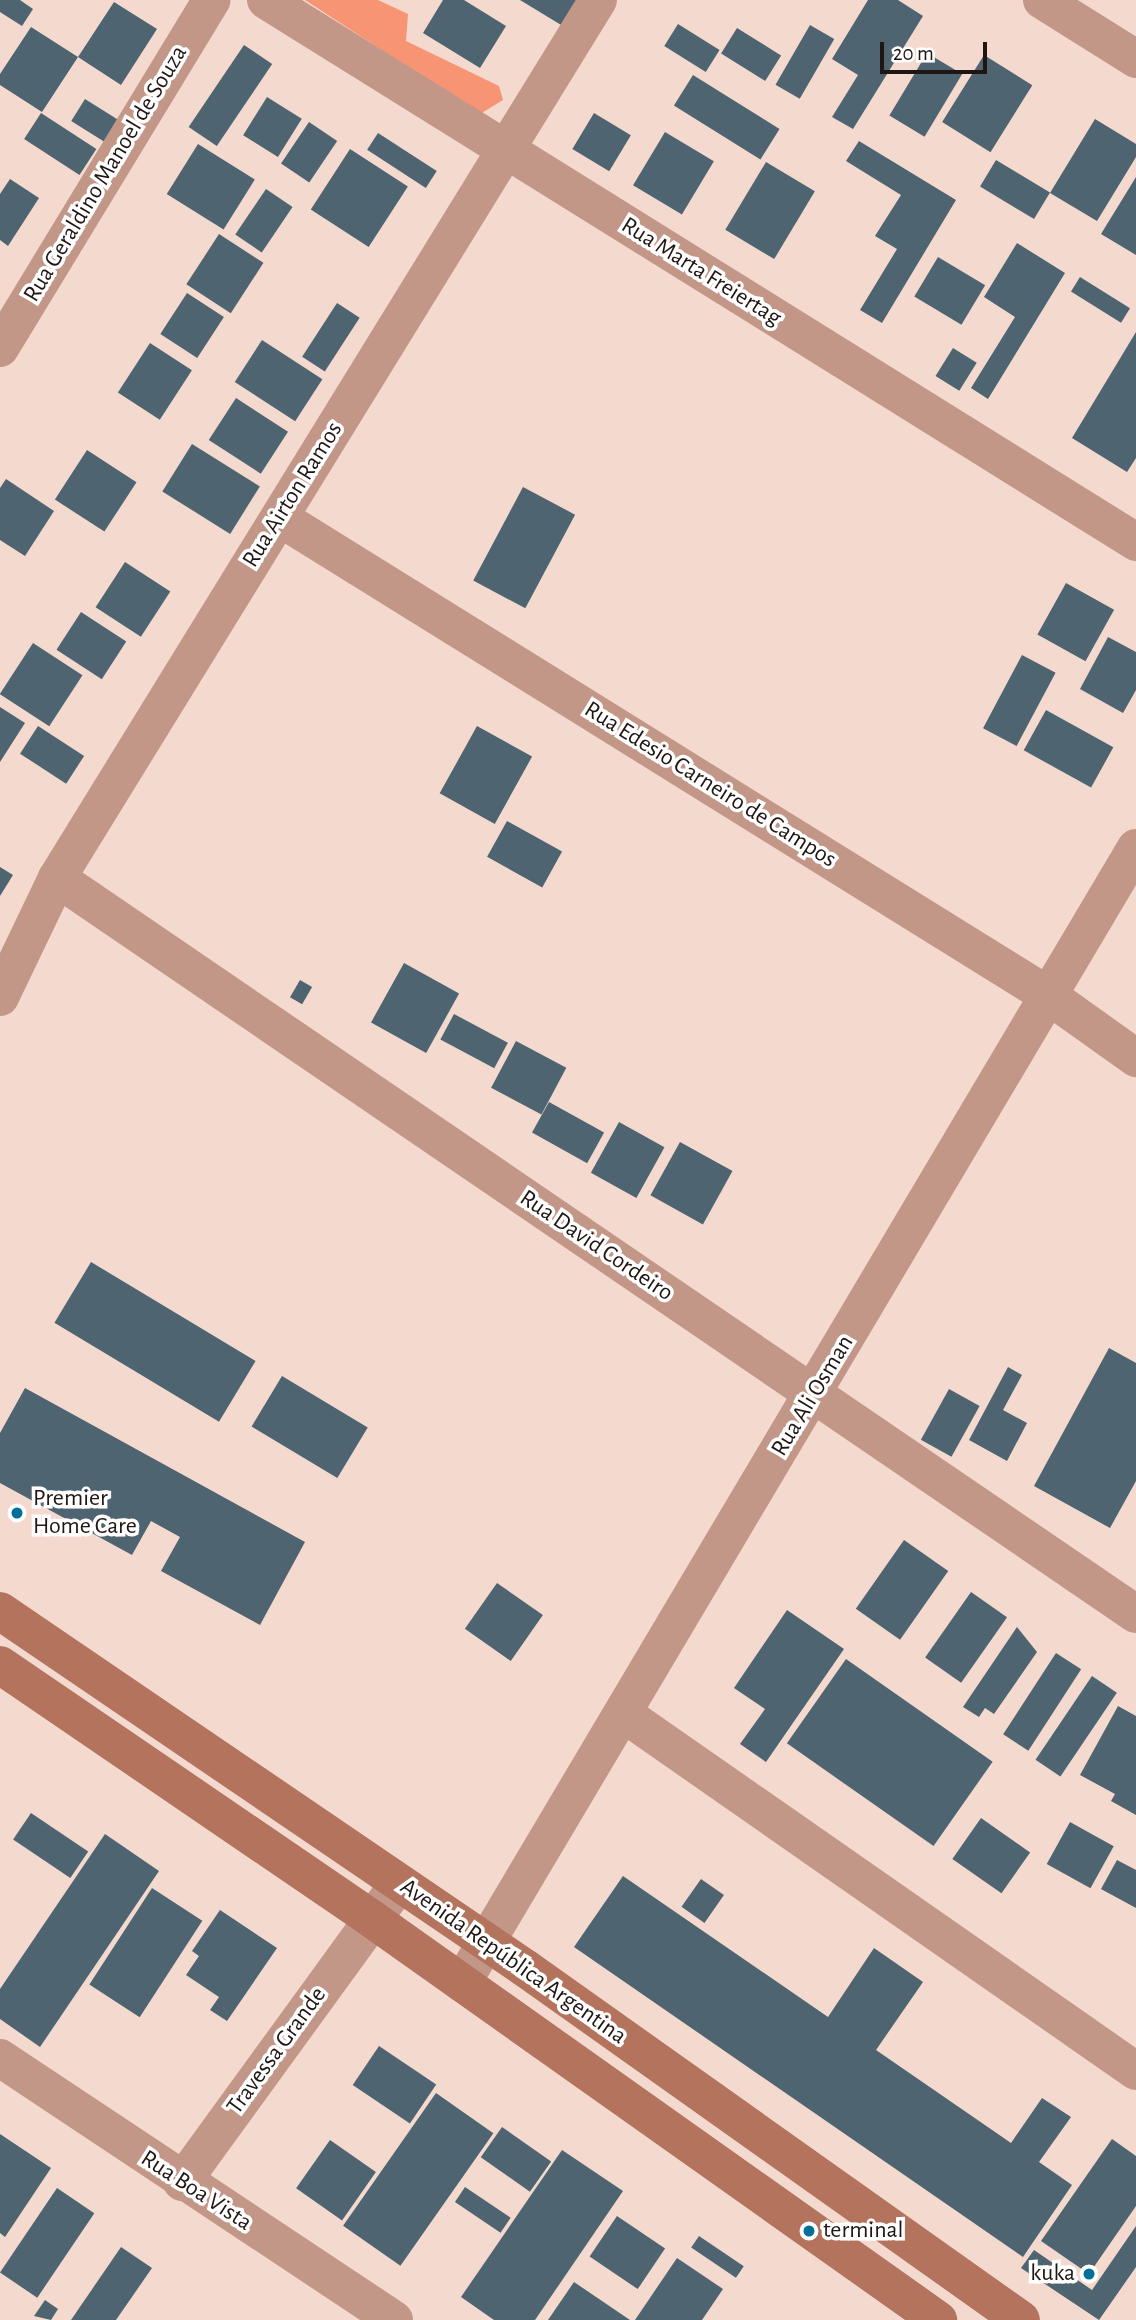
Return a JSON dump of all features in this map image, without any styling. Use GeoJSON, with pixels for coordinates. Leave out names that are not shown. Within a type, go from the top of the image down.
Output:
{"type":"FeatureCollection","features":[{"type":"Feature","properties":{"kind":"main road","name":"Avenida República Argentina"},"geometry":{"type":"LineString","coordinates":[[0,1611],[488,1942],[1021,2320]]}},
{"type":"Feature","properties":{"kind":"main road","name":"Avenida República Argentina"},"geometry":{"type":"LineString","coordinates":[[0,1665],[372,1919],[938,2320]]}},
{"type":"Feature","properties":{"kind":"street","name":"Rua Geraldino Manoel de Souza"},"geometry":{"type":"LineString","coordinates":[[0,348],[212,0]]}},
{"type":"Feature","properties":{"kind":"street","name":"Rua Marta Freiertag"},"geometry":{"type":"LineString","coordinates":[[266,0],[1136,542]]}},
{"type":"Feature","properties":{"kind":"street","name":"Rua Airton Ramos"},"geometry":{"type":"LineString","coordinates":[[0,997],[57,878],[598,0]]}},
{"type":"Feature","properties":{"kind":"street"},"geometry":{"type":"LineString","coordinates":[[1042,0],[1136,59]]}},
{"type":"Feature","properties":{"kind":"street","name":"Rua Edesio Carneiro de Campos"},"geometry":{"type":"LineString","coordinates":[[280,518],[1049,996],[1136,1058]]}},
{"type":"Feature","properties":{"kind":"street","name":"Rua Ali Osman"},"geometry":{"type":"LineString","coordinates":[[462,1983],[814,1395],[1136,848]]}},
{"type":"Feature","properties":{"kind":"street","name":"Rua David Cordeiro"},"geometry":{"type":"LineString","coordinates":[[57,878],[1136,1614]]}},
{"type":"Feature","properties":{"kind":"street"},"geometry":{"type":"LineString","coordinates":[[624,1714],[1136,2071]]}},
{"type":"Feature","properties":{"kind":"street","name":"Travessa Grande"},"geometry":{"type":"LineString","coordinates":[[181,2182],[399,1883]]}},
{"type":"Feature","properties":{"kind":"street","name":"Rua Boa Vista"},"geometry":{"type":"LineString","coordinates":[[0,2058],[181,2182],[394,2320]]}},
{"type":"Feature","properties":{"kind":"shaded area"},"geometry":{"type":"Polygon","coordinates":[[[305,0],[378,0],[408,14],[406,41],[499,86],[503,100],[480,114],[305,0]]]}},
{"type":"Feature","properties":{"kind":"building"},"geometry":{"type":"Polygon","coordinates":[[[0,0],[20,0],[33,9],[22,26],[0,12],[0,0]]]}},
{"type":"Feature","properties":{"kind":"building"},"geometry":{"type":"Polygon","coordinates":[[[443,0],[464,0],[506,26],[480,68],[423,33],[443,0]]]}},
{"type":"Feature","properties":{"kind":"building"},"geometry":{"type":"Polygon","coordinates":[[[520,0],[590,0],[571,31],[520,0]]]}},
{"type":"Feature","properties":{"kind":"building"},"geometry":{"type":"Polygon","coordinates":[[[868,0],[898,0],[923,16],[853,129],[832,117],[858,75],[832,59],[868,0]]]}},
{"type":"Feature","properties":{"kind":"building"},"geometry":{"type":"Polygon","coordinates":[[[114,2],[157,29],[121,85],[78,57],[114,2]]]}},
{"type":"Feature","properties":{"kind":"building"},"geometry":{"type":"Polygon","coordinates":[[[678,24],[720,50],[706,72],[664,46],[678,24]]]}},
{"type":"Feature","properties":{"kind":"building"},"geometry":{"type":"Polygon","coordinates":[[[810,25],[834,39],[800,99],[776,85],[810,25]]]}},
{"type":"Feature","properties":{"kind":"building"},"geometry":{"type":"Polygon","coordinates":[[[31,27],[78,57],[42,112],[0,85],[0,74],[31,27]]]}},
{"type":"Feature","properties":{"kind":"building"},"geometry":{"type":"Polygon","coordinates":[[[737,28],[781,56],[765,81],[721,53],[737,28]]]}},
{"type":"Feature","properties":{"kind":"building"},"geometry":{"type":"Polygon","coordinates":[[[244,45],[272,64],[217,146],[189,127],[244,45]]]}},
{"type":"Feature","properties":{"kind":"building"},"geometry":{"type":"Polygon","coordinates":[[[927,53],[962,74],[925,137],[889,116],[927,53]]]}},
{"type":"Feature","properties":{"kind":"building"},"geometry":{"type":"Polygon","coordinates":[[[984,55],[1032,85],[990,152],[942,122],[984,55]]]}},
{"type":"Feature","properties":{"kind":"building"},"geometry":{"type":"Polygon","coordinates":[[[693,75],[780,129],[760,160],[674,106],[693,75]]]}},
{"type":"Feature","properties":{"kind":"building"},"geometry":{"type":"Polygon","coordinates":[[[267,97],[302,119],[278,157],[243,135],[267,97]]]}},
{"type":"Feature","properties":{"kind":"building"},"geometry":{"type":"Polygon","coordinates":[[[85,99],[118,120],[104,142],[71,121],[85,99]]]}},
{"type":"Feature","properties":{"kind":"building"},"geometry":{"type":"Polygon","coordinates":[[[41,113],[96,149],[79,175],[24,139],[41,113]]]}},
{"type":"Feature","properties":{"kind":"building"},"geometry":{"type":"Polygon","coordinates":[[[594,113],[631,135],[609,171],[572,149],[594,113]]]}},
{"type":"Feature","properties":{"kind":"building"},"geometry":{"type":"Polygon","coordinates":[[[1095,119],[1136,144],[1136,157],[1097,221],[1050,193],[1095,119]]]}},
{"type":"Feature","properties":{"kind":"building"},"geometry":{"type":"Polygon","coordinates":[[[309,122],[337,141],[309,182],[281,163],[309,122]]]}},
{"type":"Feature","properties":{"kind":"building"},"geometry":{"type":"Polygon","coordinates":[[[665,132],[714,161],[682,215],[633,185],[665,132]]]}},
{"type":"Feature","properties":{"kind":"building"},"geometry":{"type":"Polygon","coordinates":[[[378,133],[437,171],[426,188],[367,150],[378,133]]]}},
{"type":"Feature","properties":{"kind":"building"},"geometry":{"type":"Polygon","coordinates":[[[859,141],[956,200],[882,323],[860,310],[897,249],[875,236],[901,195],[846,161],[859,141]]]}},
{"type":"Feature","properties":{"kind":"building"},"geometry":{"type":"Polygon","coordinates":[[[198,144],[255,180],[224,230],[167,194],[198,144]]]}},
{"type":"Feature","properties":{"kind":"building"},"geometry":{"type":"Polygon","coordinates":[[[350,149],[408,187],[369,247],[311,209],[350,149]]]}},
{"type":"Feature","properties":{"kind":"building"},"geometry":{"type":"Polygon","coordinates":[[[996,160],[1050,192],[1034,219],[980,187],[996,160]]]}},
{"type":"Feature","properties":{"kind":"building"},"geometry":{"type":"Polygon","coordinates":[[[766,162],[815,191],[774,259],[725,230],[766,162]]]}},
{"type":"Feature","properties":{"kind":"building"},"geometry":{"type":"Polygon","coordinates":[[[1136,177],[1136,255],[1101,234],[1136,177]]]}},
{"type":"Feature","properties":{"kind":"building"},"geometry":{"type":"Polygon","coordinates":[[[10,179],[39,198],[8,246],[0,240],[0,194],[10,179]]]}},
{"type":"Feature","properties":{"kind":"building"},"geometry":{"type":"Polygon","coordinates":[[[266,189],[293,207],[262,252],[235,235],[266,189]]]}},
{"type":"Feature","properties":{"kind":"building"},"geometry":{"type":"Polygon","coordinates":[[[219,234],[263,263],[231,313],[186,284],[219,234]]]}},
{"type":"Feature","properties":{"kind":"building"},"geometry":{"type":"Polygon","coordinates":[[[1017,243],[1065,273],[988,399],[971,388],[1015,317],[984,297],[1017,243]]]}},
{"type":"Feature","properties":{"kind":"building"},"geometry":{"type":"Polygon","coordinates":[[[938,257],[985,285],[961,325],[914,296],[938,257]]]}},
{"type":"Feature","properties":{"kind":"building"},"geometry":{"type":"Polygon","coordinates":[[[1080,277],[1130,308],[1121,323],[1071,291],[1080,277]]]}},
{"type":"Feature","properties":{"kind":"building"},"geometry":{"type":"Polygon","coordinates":[[[187,293],[224,317],[197,358],[160,334],[187,293]]]}},
{"type":"Feature","properties":{"kind":"building"},"geometry":{"type":"Polygon","coordinates":[[[337,303],[360,318],[325,371],[302,357],[337,303]]]}},
{"type":"Feature","properties":{"kind":"building"},"geometry":{"type":"Polygon","coordinates":[[[1136,332],[1136,458],[1127,472],[1072,438],[1136,332]]]}},
{"type":"Feature","properties":{"kind":"building"},"geometry":{"type":"Polygon","coordinates":[[[262,340],[322,379],[295,421],[235,382],[262,340]]]}},
{"type":"Feature","properties":{"kind":"building"},"geometry":{"type":"Polygon","coordinates":[[[150,343],[192,370],[160,420],[118,392],[150,343]]]}},
{"type":"Feature","properties":{"kind":"building"},"geometry":{"type":"Polygon","coordinates":[[[953,348],[977,363],[959,391],[936,376],[953,348]]]}},
{"type":"Feature","properties":{"kind":"building"},"geometry":{"type":"Polygon","coordinates":[[[236,398],[288,432],[261,474],[209,440],[236,398]]]}},
{"type":"Feature","properties":{"kind":"building"},"geometry":{"type":"Polygon","coordinates":[[[192,444],[260,486],[230,534],[162,491],[192,444]]]}},
{"type":"Feature","properties":{"kind":"building"},"geometry":{"type":"Polygon","coordinates":[[[87,450],[136,482],[104,532],[55,499],[87,450]]]}},
{"type":"Feature","properties":{"kind":"building"},"geometry":{"type":"Polygon","coordinates":[[[6,479],[54,511],[25,556],[0,540],[0,488],[6,479]]]}},
{"type":"Feature","properties":{"kind":"building"},"geometry":{"type":"Polygon","coordinates":[[[523,487],[575,515],[525,608],[473,581],[523,487]]]}},
{"type":"Feature","properties":{"kind":"building"},"geometry":{"type":"Polygon","coordinates":[[[125,562],[170,591],[141,637],[96,607],[125,562]]]}},
{"type":"Feature","properties":{"kind":"building"},"geometry":{"type":"Polygon","coordinates":[[[1066,583],[1114,610],[1086,661],[1037,635],[1066,583]]]}},
{"type":"Feature","properties":{"kind":"building"},"geometry":{"type":"Polygon","coordinates":[[[81,612],[126,641],[102,679],[56,650],[81,612]]]}},
{"type":"Feature","properties":{"kind":"building"},"geometry":{"type":"Polygon","coordinates":[[[1108,637],[1136,652],[1136,690],[1123,713],[1080,689],[1108,637]]]}},
{"type":"Feature","properties":{"kind":"building"},"geometry":{"type":"Polygon","coordinates":[[[33,643],[82,675],[49,726],[0,694],[33,643]]]}},
{"type":"Feature","properties":{"kind":"building"},"geometry":{"type":"Polygon","coordinates":[[[1022,655],[1056,673],[1017,746],[983,728],[1022,655]]]}},
{"type":"Feature","properties":{"kind":"building"},"geometry":{"type":"Polygon","coordinates":[[[0,707],[25,723],[0,762],[0,707]]]}},
{"type":"Feature","properties":{"kind":"building"},"geometry":{"type":"Polygon","coordinates":[[[1046,710],[1113,747],[1091,788],[1024,750],[1046,710]]]}},
{"type":"Feature","properties":{"kind":"building"},"geometry":{"type":"Polygon","coordinates":[[[38,726],[84,756],[66,784],[20,754],[38,726]]]}},
{"type":"Feature","properties":{"kind":"building"},"geometry":{"type":"Polygon","coordinates":[[[477,726],[532,757],[495,824],[440,793],[477,726]]]}},
{"type":"Feature","properties":{"kind":"building"},"geometry":{"type":"Polygon","coordinates":[[[507,821],[562,852],[542,887],[487,857],[507,821]]]}},
{"type":"Feature","properties":{"kind":"building"},"geometry":{"type":"Polygon","coordinates":[[[0,867],[13,875],[0,896],[0,867]]]}},
{"type":"Feature","properties":{"kind":"building"},"geometry":{"type":"Polygon","coordinates":[[[404,963],[459,994],[426,1053],[371,1022],[404,963]]]}},
{"type":"Feature","properties":{"kind":"building"},"geometry":{"type":"Polygon","coordinates":[[[300,980],[312,987],[302,1004],[290,997],[300,980]]]}},
{"type":"Feature","properties":{"kind":"building"},"geometry":{"type":"Polygon","coordinates":[[[454,1014],[508,1043],[494,1068],[440,1040],[454,1014]]]}},
{"type":"Feature","properties":{"kind":"building"},"geometry":{"type":"Polygon","coordinates":[[[516,1041],[566,1068],[541,1115],[491,1088],[516,1041]]]}},
{"type":"Feature","properties":{"kind":"building"},"geometry":{"type":"Polygon","coordinates":[[[549,1102],[604,1133],[587,1163],[532,1133],[549,1102]]]}},
{"type":"Feature","properties":{"kind":"building"},"geometry":{"type":"Polygon","coordinates":[[[619,1122],[664,1147],[636,1198],[591,1173],[619,1122]]]}},
{"type":"Feature","properties":{"kind":"building"},"geometry":{"type":"Polygon","coordinates":[[[680,1142],[732,1171],[703,1224],[650,1195],[680,1142]]]}},
{"type":"Feature","properties":{"kind":"building"},"geometry":{"type":"Polygon","coordinates":[[[91,1262],[256,1361],[219,1422],[54,1323],[91,1262]]]}},
{"type":"Feature","properties":{"kind":"building"},"geometry":{"type":"Polygon","coordinates":[[[1109,1348],[1136,1363],[1136,1481],[1110,1528],[1034,1486],[1109,1348]]]}},
{"type":"Feature","properties":{"kind":"building"},"geometry":{"type":"Polygon","coordinates":[[[1008,1367],[1022,1375],[1003,1410],[1027,1423],[1007,1461],[969,1440],[1008,1367]]]}},
{"type":"Feature","properties":{"kind":"building"},"geometry":{"type":"Polygon","coordinates":[[[282,1376],[368,1428],[337,1478],[252,1427],[282,1376]]]}},
{"type":"Feature","properties":{"kind":"building"},"geometry":{"type":"Polygon","coordinates":[[[25,1388],[305,1542],[260,1625],[161,1571],[180,1537],[151,1521],[132,1555],[0,1483],[0,1433],[25,1388]]]}},
{"type":"Feature","properties":{"kind":"building"},"geometry":{"type":"Polygon","coordinates":[[[949,1389],[980,1406],[951,1457],[921,1440],[949,1389]]]}},
{"type":"Feature","properties":{"kind":"building"},"geometry":{"type":"Polygon","coordinates":[[[904,1540],[948,1571],[900,1640],[856,1609],[904,1540]]]}},
{"type":"Feature","properties":{"kind":"building"},"geometry":{"type":"Polygon","coordinates":[[[497,1583],[543,1615],[511,1661],[465,1629],[497,1583]]]}},
{"type":"Feature","properties":{"kind":"building"},"geometry":{"type":"Polygon","coordinates":[[[971,1592],[1007,1617],[961,1683],[925,1658],[971,1592]]]}},
{"type":"Feature","properties":{"kind":"building"},"geometry":{"type":"Polygon","coordinates":[[[787,1610],[844,1649],[766,1762],[740,1744],[765,1709],[734,1688],[787,1610]]]}},
{"type":"Feature","properties":{"kind":"building"},"geometry":{"type":"Polygon","coordinates":[[[1017,1627],[1037,1652],[994,1714],[985,1708],[979,1717],[963,1707],[1017,1627]]]}},
{"type":"Feature","properties":{"kind":"building"},"geometry":{"type":"Polygon","coordinates":[[[1056,1653],[1081,1669],[1028,1751],[1003,1734],[1056,1653]]]}},
{"type":"Feature","properties":{"kind":"building"},"geometry":{"type":"Polygon","coordinates":[[[846,1659],[993,1762],[934,1846],[787,1743],[846,1659]]]}},
{"type":"Feature","properties":{"kind":"building"},"geometry":{"type":"Polygon","coordinates":[[[1092,1676],[1117,1693],[1060,1777],[1036,1760],[1092,1676]]]}},
{"type":"Feature","properties":{"kind":"building"},"geometry":{"type":"Polygon","coordinates":[[[1118,1706],[1136,1716],[1136,1815],[1111,1801],[1115,1794],[1080,1775],[1118,1706]]]}},
{"type":"Feature","properties":{"kind":"building"},"geometry":{"type":"Polygon","coordinates":[[[31,1813],[88,1852],[70,1878],[13,1840],[31,1813]]]}},
{"type":"Feature","properties":{"kind":"building"},"geometry":{"type":"Polygon","coordinates":[[[981,1818],[1030,1852],[1001,1893],[952,1859],[981,1818]]]}},
{"type":"Feature","properties":{"kind":"building"},"geometry":{"type":"Polygon","coordinates":[[[1070,1822],[1114,1846],[1090,1888],[1047,1864],[1070,1822]]]}},
{"type":"Feature","properties":{"kind":"building"},"geometry":{"type":"Polygon","coordinates":[[[105,1834],[159,1871],[40,2047],[0,2019],[0,1989],[105,1834]]]}},
{"type":"Feature","properties":{"kind":"building"},"geometry":{"type":"Polygon","coordinates":[[[1117,1860],[1136,1870],[1136,1908],[1101,1889],[1117,1860]]]}},
{"type":"Feature","properties":{"kind":"building"},"geometry":{"type":"Polygon","coordinates":[[[623,1876],[828,2017],[874,1948],[923,1982],[876,2050],[1011,2143],[1042,2098],[1071,2117],[1039,2162],[1072,2185],[1023,2257],[574,1947],[623,1876]]]}},
{"type":"Feature","properties":{"kind":"building"},"geometry":{"type":"Polygon","coordinates":[[[701,1879],[724,1895],[704,1923],[681,1907],[701,1879]]]}},
{"type":"Feature","properties":{"kind":"building"},"geometry":{"type":"Polygon","coordinates":[[[152,1888],[202,1921],[140,2017],[89,1984],[152,1888]]]}},
{"type":"Feature","properties":{"kind":"building"},"geometry":{"type":"Polygon","coordinates":[[[220,1910],[277,1948],[227,2021],[210,2010],[219,1997],[186,1975],[199,1956],[192,1951],[220,1910]]]}},
{"type":"Feature","properties":{"kind":"building"},"geometry":{"type":"Polygon","coordinates":[[[379,2046],[436,2085],[410,2124],[353,2085],[379,2046]]]}},
{"type":"Feature","properties":{"kind":"building"},"geometry":{"type":"Polygon","coordinates":[[[436,2093],[493,2133],[400,2266],[343,2226],[436,2093]]]}},
{"type":"Feature","properties":{"kind":"building"},"geometry":{"type":"Polygon","coordinates":[[[502,2127],[551,2161],[530,2192],[481,2157],[502,2127]]]}},
{"type":"Feature","properties":{"kind":"building"},"geometry":{"type":"Polygon","coordinates":[[[0,2134],[51,2168],[5,2237],[0,2233],[0,2134]]]}},
{"type":"Feature","properties":{"kind":"building"},"geometry":{"type":"Polygon","coordinates":[[[1112,2139],[1136,2156],[1136,2206],[1089,2274],[1041,2241],[1112,2139]]]}},
{"type":"Feature","properties":{"kind":"building"},"geometry":{"type":"Polygon","coordinates":[[[330,2140],[376,2172],[342,2220],[296,2188],[330,2140]]]}},
{"type":"Feature","properties":{"kind":"building"},"geometry":{"type":"Polygon","coordinates":[[[562,2150],[623,2191],[535,2320],[494,2320],[461,2297],[562,2150]]]}},
{"type":"Feature","properties":{"kind":"building"},"geometry":{"type":"Polygon","coordinates":[[[465,2187],[511,2218],[501,2233],[455,2202],[465,2187]]]}},
{"type":"Feature","properties":{"kind":"building"},"geometry":{"type":"Polygon","coordinates":[[[57,2188],[94,2213],[37,2298],[0,2273],[57,2188]]]}},
{"type":"Feature","properties":{"kind":"building"},"geometry":{"type":"Polygon","coordinates":[[[617,2216],[665,2248],[638,2289],[590,2257],[617,2216]]]}},
{"type":"Feature","properties":{"kind":"building"},"geometry":{"type":"Polygon","coordinates":[[[1136,2226],[1136,2267],[1099,2320],[1021,2268],[1034,2250],[1092,2290],[1136,2226]]]}},
{"type":"Feature","properties":{"kind":"building"},"geometry":{"type":"Polygon","coordinates":[[[699,2236],[744,2266],[736,2278],[691,2248],[699,2236]]]}},
{"type":"Feature","properties":{"kind":"building"},"geometry":{"type":"Polygon","coordinates":[[[121,2247],[152,2268],[116,2320],[71,2320],[121,2247]]]}},
{"type":"Feature","properties":{"kind":"building"},"geometry":{"type":"Polygon","coordinates":[[[677,2258],[723,2289],[702,2320],[635,2320],[677,2258]]]}},
{"type":"Feature","properties":{"kind":"building"},"geometry":{"type":"Polygon","coordinates":[[[574,2282],[630,2320],[548,2320],[574,2282]]]}},
{"type":"Feature","properties":{"kind":"building"},"geometry":{"type":"Polygon","coordinates":[[[45,2300],[58,2309],[51,2320],[34,2316],[45,2300]]]}},
{"type":"Feature","properties":{"kind":"place","name":"Premier Home Care"},"geometry":{"type":"Point","coordinates":[17,1513]}},
{"type":"Feature","properties":{"kind":"place","name":"terminal"},"geometry":{"type":"Point","coordinates":[809,2231]}},
{"type":"Feature","properties":{"kind":"place","name":"kuka"},"geometry":{"type":"Point","coordinates":[1089,2274]}}]}
